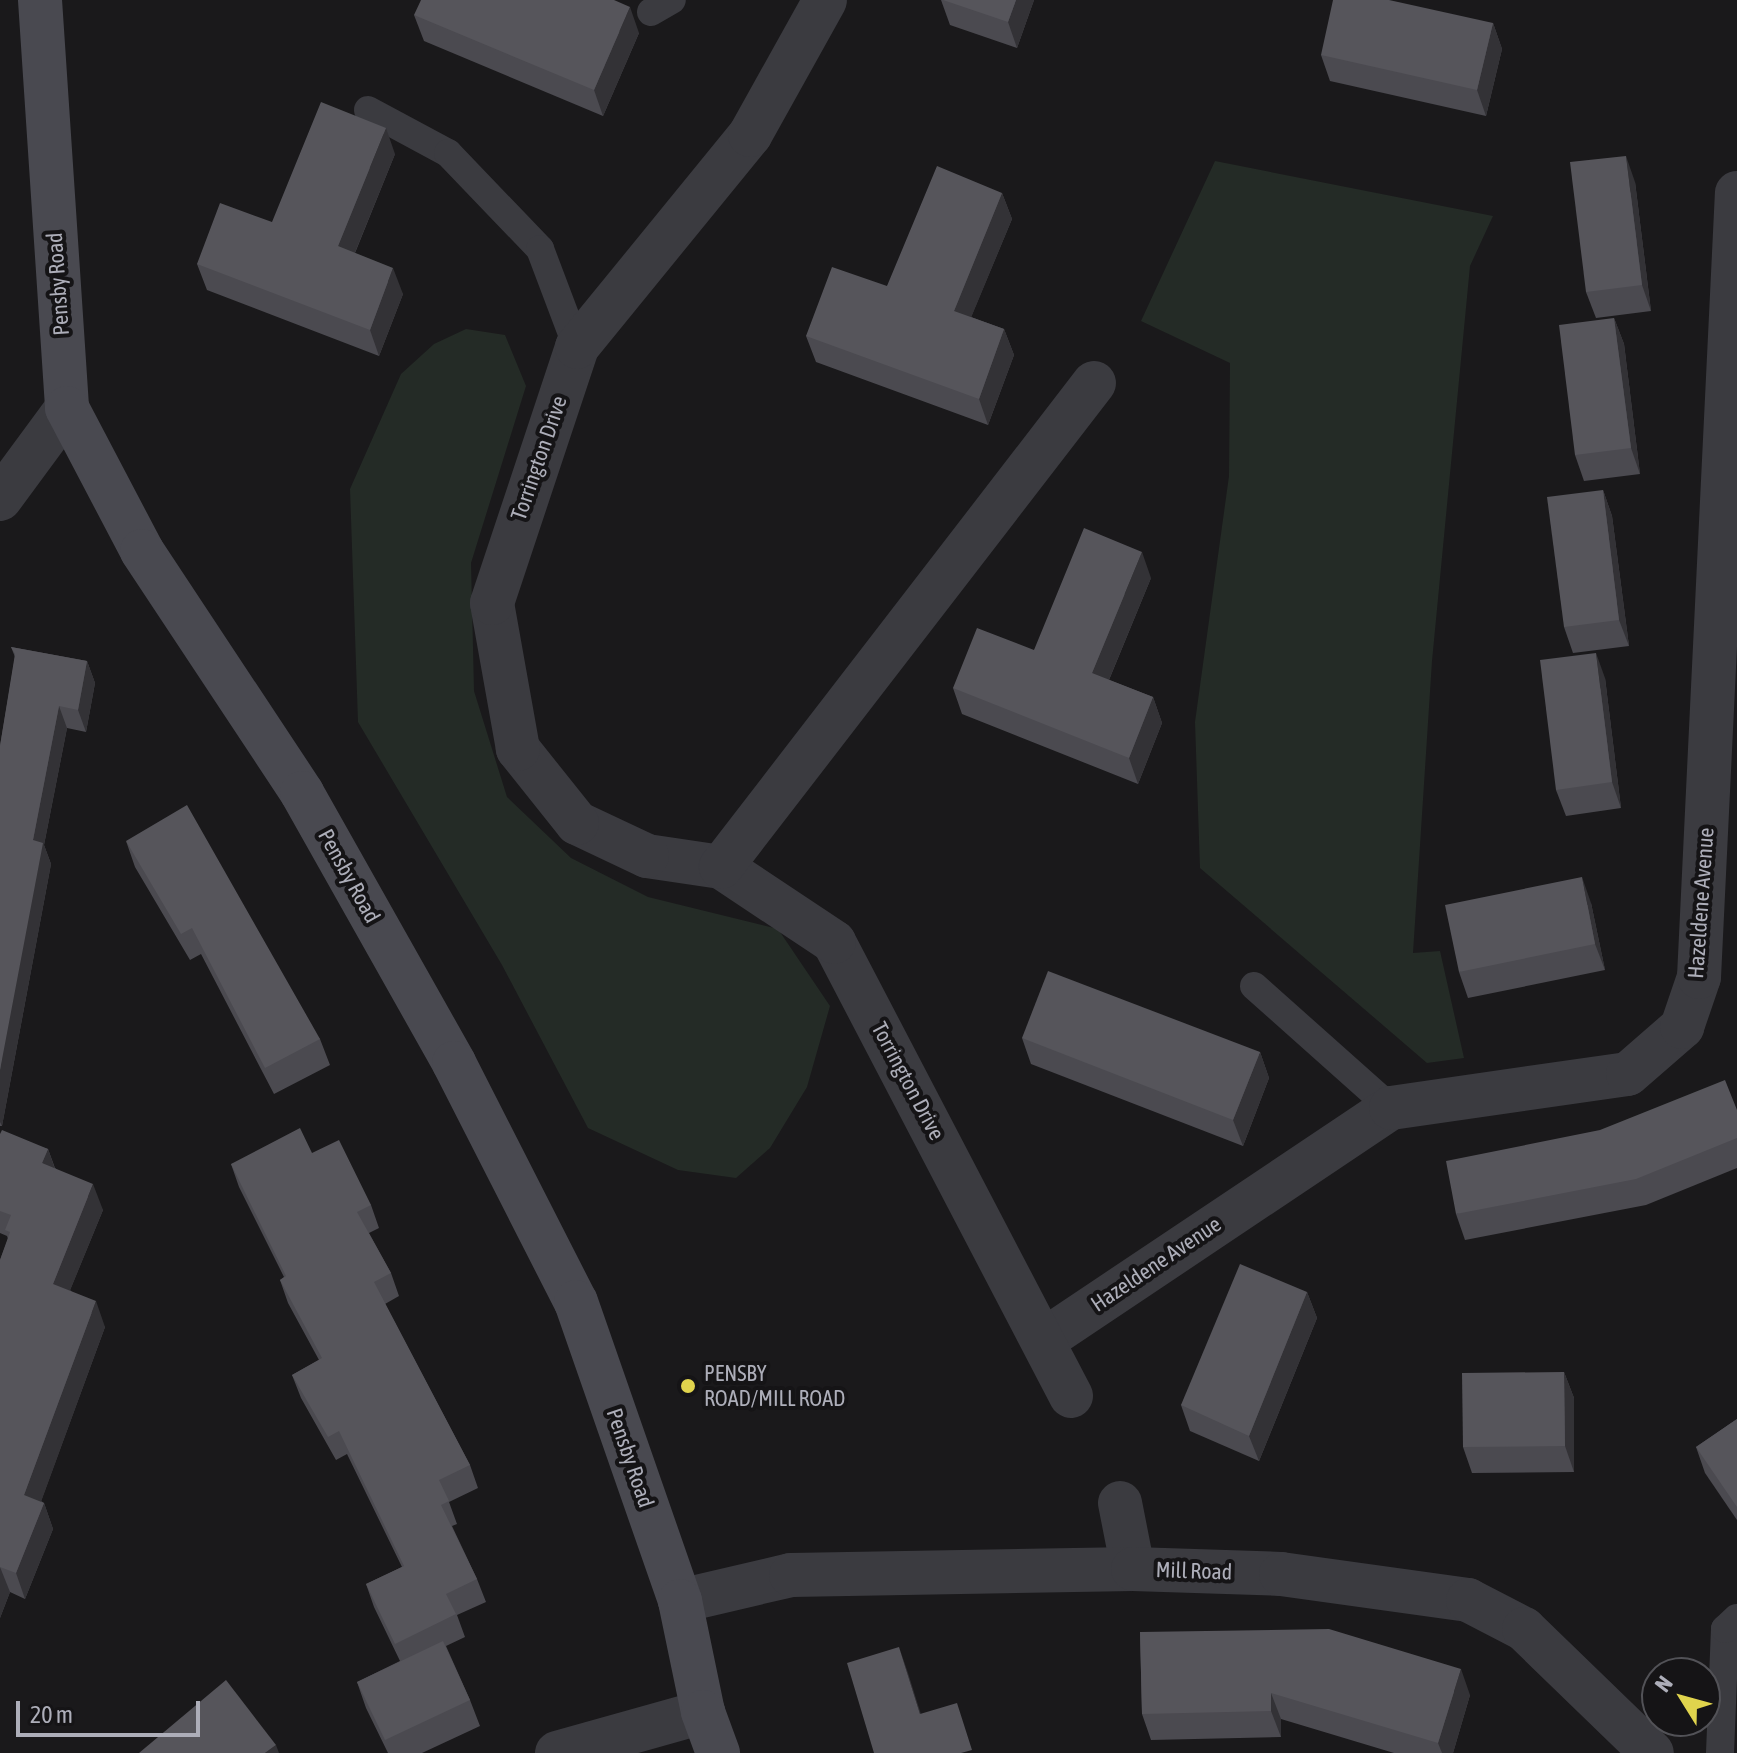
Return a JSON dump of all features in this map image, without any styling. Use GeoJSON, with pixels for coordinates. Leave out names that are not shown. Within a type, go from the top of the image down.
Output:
{"type":"FeatureCollection","features":[{"type":"Feature","properties":{"kind":"main road","name":"Pensby Road"},"geometry":{"type":"LineString","coordinates":[[40,0],[67,408],[142,551],[302,793],[476,1105],[576,1302],[680,1601],[703,1712],[718,1753]]}},
{"type":"Feature","properties":{"kind":"street","name":"Torrington Drive"},"geometry":{"type":"LineString","coordinates":[[822,1],[750,135],[577,347],[492,603],[518,749],[577,823],[647,856],[721,867],[834,942],[1071,1396]]}},
{"type":"Feature","properties":{"kind":"street","name":"Hazeldene Avenue"},"geometry":{"type":"LineString","coordinates":[[1044,1340],[1391,1108],[1628,1074],[1682,1027],[1699,977],[1737,193]]}},
{"type":"Feature","properties":{"kind":"street"},"geometry":{"type":"LineString","coordinates":[[721,867],[1094,383]]}},
{"type":"Feature","properties":{"kind":"street"},"geometry":{"type":"LineString","coordinates":[[0,499],[67,408]]}},
{"type":"Feature","properties":{"kind":"street"},"geometry":{"type":"LineString","coordinates":[[1120,1503],[1133,1569]]}},
{"type":"Feature","properties":{"kind":"street","name":"Mill Road"},"geometry":{"type":"LineString","coordinates":[[680,1601],[791,1575],[1133,1569],[1281,1574],[1468,1600],[1524,1629],[1652,1753]]}},
{"type":"Feature","properties":{"kind":"street"},"geometry":{"type":"LineString","coordinates":[[557,1753],[703,1712]]}},
{"type":"Feature","properties":{"kind":"lane"},"geometry":{"type":"LineString","coordinates":[[368,110],[448,153],[540,249],[577,347]]}},
{"type":"Feature","properties":{"kind":"lane"},"geometry":{"type":"LineString","coordinates":[[1254,986],[1391,1108]]}},
{"type":"Feature","properties":{"kind":"lane"},"geometry":{"type":"LineString","coordinates":[[1720,1753],[1725,1629],[1737,1618]]}},
{"type":"Feature","properties":{"kind":"shaded area"},"geometry":{"type":"Polygon","coordinates":[[[1215,161],[1493,216],[1470,266],[1432,661],[1413,953],[1440,951],[1464,1058],[1427,1063],[1200,868],[1195,722],[1229,476],[1230,363],[1141,321],[1215,161]]]}},
{"type":"Feature","properties":{"kind":"shaded area"},"geometry":{"type":"Polygon","coordinates":[[[466,329],[505,335],[526,386],[471,563],[474,691],[507,797],[571,858],[648,897],[778,929],[830,1006],[807,1087],[770,1148],[736,1178],[678,1170],[588,1128],[502,965],[358,722],[350,489],[401,374],[434,344],[466,329]]]}},
{"type":"Feature","properties":{"kind":"building"},"geometry":{"type":"Polygon","coordinates":[[[421,0],[614,0],[630,7],[594,90],[414,15],[421,0]]]}},
{"type":"Feature","properties":{"kind":"building"},"geometry":{"type":"Polygon","coordinates":[[[943,0],[1016,0],[1008,22],[943,0]]]}},
{"type":"Feature","properties":{"kind":"building"},"geometry":{"type":"Polygon","coordinates":[[[1333,0],[1389,0],[1493,23],[1477,90],[1321,55],[1333,0]]]}},
{"type":"Feature","properties":{"kind":"building"},"geometry":{"type":"Polygon","coordinates":[[[321,102],[386,128],[338,246],[393,268],[370,330],[197,264],[220,203],[272,222],[321,102]]]}},
{"type":"Feature","properties":{"kind":"building"},"geometry":{"type":"Polygon","coordinates":[[[1626,156],[1642,285],[1586,292],[1570,162],[1626,156]]]}},
{"type":"Feature","properties":{"kind":"building"},"geometry":{"type":"Polygon","coordinates":[[[937,166],[1002,193],[954,311],[1004,329],[979,399],[806,336],[832,267],[887,286],[937,166]]]}},
{"type":"Feature","properties":{"kind":"building"},"geometry":{"type":"Polygon","coordinates":[[[1614,318],[1631,448],[1575,455],[1559,325],[1614,318]]]}},
{"type":"Feature","properties":{"kind":"building"},"geometry":{"type":"Polygon","coordinates":[[[1603,490],[1619,620],[1564,627],[1547,497],[1603,490]]]}},
{"type":"Feature","properties":{"kind":"building"},"geometry":{"type":"Polygon","coordinates":[[[1084,528],[1142,552],[1092,673],[1153,697],[1129,758],[953,688],[977,628],[1034,650],[1084,528]]]}},
{"type":"Feature","properties":{"kind":"building"},"geometry":{"type":"Polygon","coordinates":[[[11,647],[87,661],[78,710],[59,706],[33,840],[43,843],[0,1070],[0,746],[15,654],[11,647]]]}},
{"type":"Feature","properties":{"kind":"building"},"geometry":{"type":"Polygon","coordinates":[[[1596,653],[1612,782],[1556,790],[1540,660],[1596,653]]]}},
{"type":"Feature","properties":{"kind":"building"},"geometry":{"type":"Polygon","coordinates":[[[187,805],[320,1039],[265,1068],[192,928],[181,934],[126,841],[187,805]]]}},
{"type":"Feature","properties":{"kind":"building"},"geometry":{"type":"Polygon","coordinates":[[[1582,877],[1595,944],[1459,972],[1445,905],[1582,877]]]}},
{"type":"Feature","properties":{"kind":"building"},"geometry":{"type":"Polygon","coordinates":[[[1048,971],[1260,1052],[1233,1120],[1022,1038],[1048,971]]]}},
{"type":"Feature","properties":{"kind":"building"},"geometry":{"type":"Polygon","coordinates":[[[1725,1080],[1737,1110],[1737,1138],[1636,1179],[1456,1214],[1446,1161],[1600,1130],[1725,1080]]]}},
{"type":"Feature","properties":{"kind":"building"},"geometry":{"type":"Polygon","coordinates":[[[300,1128],[312,1153],[339,1140],[371,1205],[357,1212],[391,1273],[374,1282],[470,1465],[439,1480],[449,1501],[441,1505],[477,1579],[446,1594],[456,1614],[395,1644],[366,1584],[404,1566],[339,1431],[328,1437],[292,1375],[322,1358],[280,1280],[286,1276],[231,1164],[300,1128]]]}},
{"type":"Feature","properties":{"kind":"building"},"geometry":{"type":"Polygon","coordinates":[[[2,1130],[48,1149],[42,1163],[93,1184],[53,1284],[96,1301],[24,1495],[44,1503],[16,1573],[0,1567],[0,1260],[10,1232],[5,1230],[11,1215],[0,1211],[2,1130]]]}},
{"type":"Feature","properties":{"kind":"building"},"geometry":{"type":"Polygon","coordinates":[[[1240,1264],[1307,1292],[1249,1436],[1181,1405],[1240,1264]]]}},
{"type":"Feature","properties":{"kind":"building"},"geometry":{"type":"Polygon","coordinates":[[[1564,1372],[1565,1446],[1463,1447],[1462,1373],[1564,1372]]]}},
{"type":"Feature","properties":{"kind":"building"},"geometry":{"type":"Polygon","coordinates":[[[1737,1419],[1737,1507],[1696,1447],[1737,1419]]]}},
{"type":"Feature","properties":{"kind":"building"},"geometry":{"type":"Polygon","coordinates":[[[1329,1629],[1461,1669],[1438,1743],[1271,1693],[1271,1711],[1142,1714],[1140,1632],[1329,1629]]]}},
{"type":"Feature","properties":{"kind":"building"},"geometry":{"type":"Polygon","coordinates":[[[443,1641],[470,1700],[385,1740],[357,1682],[443,1641]]]}},
{"type":"Feature","properties":{"kind":"building"},"geometry":{"type":"Polygon","coordinates":[[[899,1647],[920,1714],[957,1703],[972,1750],[961,1753],[874,1753],[847,1663],[899,1647]]]}},
{"type":"Feature","properties":{"kind":"building"},"geometry":{"type":"Polygon","coordinates":[[[226,1680],[276,1745],[265,1753],[139,1753],[226,1680]]]}},
{"type":"Feature","properties":{"kind":"place","name":"PENSBY ROAD/MILL ROAD"},"geometry":{"type":"Point","coordinates":[688,1386]}}]}
